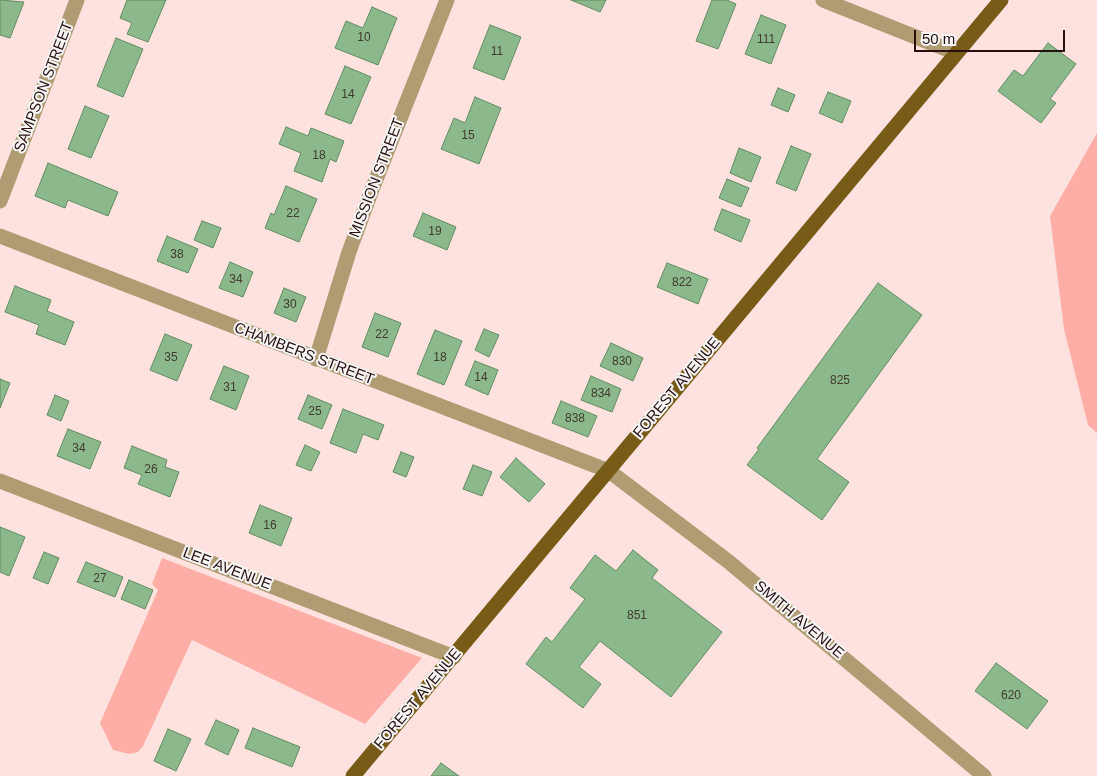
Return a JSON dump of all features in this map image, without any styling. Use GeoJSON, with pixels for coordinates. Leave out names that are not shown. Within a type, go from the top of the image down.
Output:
{"type":"FeatureCollection","features":[{"type":"Feature","properties":{"kind":"main road","name":"FOREST AVENUE"},"geometry":{"type":"LineString","coordinates":[[354,776],[1001,0]]}},
{"type":"Feature","properties":{"kind":"street","name":"SAMPSON STREET"},"geometry":{"type":"LineString","coordinates":[[0,201],[77,0]]}},
{"type":"Feature","properties":{"kind":"street","name":"MISSION STREET"},"geometry":{"type":"LineString","coordinates":[[316,359],[363,215],[447,0]]}},
{"type":"Feature","properties":{"kind":"street"},"geometry":{"type":"LineString","coordinates":[[823,0],[956,53]]}},
{"type":"Feature","properties":{"kind":"street","name":"CHAMBERS STREET"},"geometry":{"type":"LineString","coordinates":[[0,236],[608,471]]}},
{"type":"Feature","properties":{"kind":"street","name":"SMITH AVENUE"},"geometry":{"type":"LineString","coordinates":[[608,471],[729,562],[984,776]]}},
{"type":"Feature","properties":{"kind":"street","name":"LEE AVENUE"},"geometry":{"type":"LineString","coordinates":[[0,480],[454,657]]}},
{"type":"Feature","properties":{"kind":"shaded area"},"geometry":{"type":"Polygon","coordinates":[[[1097,133],[1097,433],[1088,425],[1064,329],[1050,216],[1097,133]]]}},
{"type":"Feature","properties":{"kind":"shaded area"},"geometry":{"type":"Polygon","coordinates":[[[162,558],[422,658],[365,724],[192,640],[143,746],[138,752],[130,754],[113,750],[100,723],[158,590],[152,584],[162,558]]]}},
{"type":"Feature","properties":{"kind":"building"},"geometry":{"type":"Polygon","coordinates":[[[0,0],[24,2],[10,38],[0,35],[0,0]]]}},
{"type":"Feature","properties":{"kind":"building"},"geometry":{"type":"Polygon","coordinates":[[[127,0],[166,0],[148,42],[127,34],[132,23],[120,18],[127,0]]]}},
{"type":"Feature","properties":{"kind":"building"},"geometry":{"type":"Polygon","coordinates":[[[571,0],[606,0],[600,12],[571,0]]]}},
{"type":"Feature","properties":{"kind":"building"},"geometry":{"type":"Polygon","coordinates":[[[712,0],[727,0],[736,4],[718,49],[696,41],[712,0]]]}},
{"type":"Feature","properties":{"kind":"building"},"geometry":{"type":"Polygon","coordinates":[[[372,7],[397,18],[378,65],[335,48],[346,21],[363,28],[372,7]]]}},
{"type":"Feature","properties":{"kind":"building"},"geometry":{"type":"Polygon","coordinates":[[[761,15],[786,25],[771,64],[745,54],[761,15]]]}},
{"type":"Feature","properties":{"kind":"building"},"geometry":{"type":"Polygon","coordinates":[[[490,25],[521,37],[504,80],[473,68],[490,25]]]}},
{"type":"Feature","properties":{"kind":"building"},"geometry":{"type":"Polygon","coordinates":[[[116,38],[143,49],[123,97],[97,86],[116,38]]]}},
{"type":"Feature","properties":{"kind":"building"},"geometry":{"type":"Polygon","coordinates":[[[1048,43],[1076,64],[1050,99],[1056,103],[1041,123],[998,91],[1014,70],[1023,76],[1048,43]]]}},
{"type":"Feature","properties":{"kind":"building"},"geometry":{"type":"Polygon","coordinates":[[[345,66],[371,77],[351,124],[325,114],[345,66]]]}},
{"type":"Feature","properties":{"kind":"building"},"geometry":{"type":"Polygon","coordinates":[[[778,88],[795,95],[788,112],[771,105],[778,88]]]}},
{"type":"Feature","properties":{"kind":"building"},"geometry":{"type":"Polygon","coordinates":[[[828,92],[851,101],[842,123],[819,113],[828,92]]]}},
{"type":"Feature","properties":{"kind":"building"},"geometry":{"type":"Polygon","coordinates":[[[475,97],[501,108],[479,164],[441,149],[454,118],[465,123],[475,97]]]}},
{"type":"Feature","properties":{"kind":"building"},"geometry":{"type":"Polygon","coordinates":[[[85,106],[109,116],[91,158],[68,149],[85,106]]]}},
{"type":"Feature","properties":{"kind":"building"},"geometry":{"type":"Polygon","coordinates":[[[286,127],[308,136],[311,128],[344,141],[336,162],[330,159],[322,182],[294,171],[301,153],[279,144],[286,127]]]}},
{"type":"Feature","properties":{"kind":"building"},"geometry":{"type":"Polygon","coordinates":[[[791,146],[811,154],[796,191],[776,183],[791,146]]]}},
{"type":"Feature","properties":{"kind":"building"},"geometry":{"type":"Polygon","coordinates":[[[739,148],[761,157],[751,182],[730,173],[739,148]]]}},
{"type":"Feature","properties":{"kind":"building"},"geometry":{"type":"Polygon","coordinates":[[[48,163],[118,192],[108,216],[68,200],[65,208],[35,196],[48,163]]]}},
{"type":"Feature","properties":{"kind":"building"},"geometry":{"type":"Polygon","coordinates":[[[727,179],[749,188],[741,207],[719,198],[727,179]]]}},
{"type":"Feature","properties":{"kind":"building"},"geometry":{"type":"Polygon","coordinates":[[[286,186],[317,199],[299,242],[265,228],[271,213],[274,215],[286,186]]]}},
{"type":"Feature","properties":{"kind":"building"},"geometry":{"type":"Polygon","coordinates":[[[722,209],[750,220],[741,242],[714,230],[722,209]]]}},
{"type":"Feature","properties":{"kind":"building"},"geometry":{"type":"Polygon","coordinates":[[[423,213],[456,227],[447,250],[413,236],[423,213]]]}},
{"type":"Feature","properties":{"kind":"building"},"geometry":{"type":"Polygon","coordinates":[[[202,221],[221,228],[213,248],[194,240],[202,221]]]}},
{"type":"Feature","properties":{"kind":"building"},"geometry":{"type":"Polygon","coordinates":[[[167,236],[198,249],[188,273],[157,261],[167,236]]]}},
{"type":"Feature","properties":{"kind":"building"},"geometry":{"type":"Polygon","coordinates":[[[230,262],[253,272],[243,297],[219,288],[230,262]]]}},
{"type":"Feature","properties":{"kind":"building"},"geometry":{"type":"Polygon","coordinates":[[[667,263],[708,279],[698,304],[657,287],[667,263]]]}},
{"type":"Feature","properties":{"kind":"building"},"geometry":{"type":"Polygon","coordinates":[[[878,283],[922,315],[817,459],[849,482],[822,520],[747,465],[759,449],[757,448],[878,283]]]}},
{"type":"Feature","properties":{"kind":"building"},"geometry":{"type":"Polygon","coordinates":[[[15,286],[51,300],[47,311],[74,322],[65,345],[36,334],[39,325],[5,312],[15,286]]]}},
{"type":"Feature","properties":{"kind":"building"},"geometry":{"type":"Polygon","coordinates":[[[284,288],[306,297],[296,322],[274,313],[284,288]]]}},
{"type":"Feature","properties":{"kind":"building"},"geometry":{"type":"Polygon","coordinates":[[[375,313],[401,323],[388,357],[362,347],[375,313]]]}},
{"type":"Feature","properties":{"kind":"building"},"geometry":{"type":"Polygon","coordinates":[[[484,329],[499,335],[489,357],[475,350],[484,329]]]}},
{"type":"Feature","properties":{"kind":"building"},"geometry":{"type":"Polygon","coordinates":[[[435,330],[462,341],[444,385],[417,374],[435,330]]]}},
{"type":"Feature","properties":{"kind":"building"},"geometry":{"type":"Polygon","coordinates":[[[165,334],[192,345],[177,381],[150,370],[165,334]]]}},
{"type":"Feature","properties":{"kind":"building"},"geometry":{"type":"Polygon","coordinates":[[[611,343],[643,358],[633,381],[600,366],[611,343]]]}},
{"type":"Feature","properties":{"kind":"building"},"geometry":{"type":"Polygon","coordinates":[[[475,361],[498,370],[488,395],[465,385],[475,361]]]}},
{"type":"Feature","properties":{"kind":"building"},"geometry":{"type":"Polygon","coordinates":[[[224,366],[249,376],[236,410],[210,399],[224,366]]]}},
{"type":"Feature","properties":{"kind":"building"},"geometry":{"type":"Polygon","coordinates":[[[591,376],[621,389],[612,412],[581,400],[591,376]]]}},
{"type":"Feature","properties":{"kind":"building"},"geometry":{"type":"Polygon","coordinates":[[[0,379],[10,383],[0,408],[0,379]]]}},
{"type":"Feature","properties":{"kind":"building"},"geometry":{"type":"Polygon","coordinates":[[[55,395],[69,401],[61,421],[47,415],[55,395]]]}},
{"type":"Feature","properties":{"kind":"building"},"geometry":{"type":"Polygon","coordinates":[[[308,395],[332,405],[322,429],[298,419],[308,395]]]}},
{"type":"Feature","properties":{"kind":"building"},"geometry":{"type":"Polygon","coordinates":[[[561,401],[597,416],[588,437],[552,423],[561,401]]]}},
{"type":"Feature","properties":{"kind":"building"},"geometry":{"type":"Polygon","coordinates":[[[343,409],[384,425],[378,440],[363,434],[356,453],[330,443],[343,409]]]}},
{"type":"Feature","properties":{"kind":"building"},"geometry":{"type":"Polygon","coordinates":[[[68,429],[101,442],[90,469],[57,456],[68,429]]]}},
{"type":"Feature","properties":{"kind":"building"},"geometry":{"type":"Polygon","coordinates":[[[305,445],[320,452],[311,471],[296,465],[305,445]]]}},
{"type":"Feature","properties":{"kind":"building"},"geometry":{"type":"Polygon","coordinates":[[[132,446],[167,460],[165,467],[179,472],[170,497],[138,484],[142,475],[124,468],[132,446]]]}},
{"type":"Feature","properties":{"kind":"building"},"geometry":{"type":"Polygon","coordinates":[[[401,452],[414,457],[406,477],[393,472],[401,452]]]}},
{"type":"Feature","properties":{"kind":"building"},"geometry":{"type":"Polygon","coordinates":[[[516,458],[545,484],[529,502],[500,477],[516,458]]]}},
{"type":"Feature","properties":{"kind":"building"},"geometry":{"type":"Polygon","coordinates":[[[473,465],[492,472],[482,496],[463,489],[473,465]]]}},
{"type":"Feature","properties":{"kind":"building"},"geometry":{"type":"Polygon","coordinates":[[[260,505],[292,518],[281,546],[249,533],[260,505]]]}},
{"type":"Feature","properties":{"kind":"building"},"geometry":{"type":"Polygon","coordinates":[[[0,527],[25,537],[9,576],[0,572],[0,527]]]}},
{"type":"Feature","properties":{"kind":"building"},"geometry":{"type":"Polygon","coordinates":[[[633,550],[658,570],[652,578],[722,632],[671,697],[600,641],[579,667],[601,684],[583,708],[526,664],[546,637],[552,642],[585,599],[570,588],[595,555],[616,571],[633,550]]]}},
{"type":"Feature","properties":{"kind":"building"},"geometry":{"type":"Polygon","coordinates":[[[44,552],[59,558],[48,584],[33,578],[44,552]]]}},
{"type":"Feature","properties":{"kind":"building"},"geometry":{"type":"Polygon","coordinates":[[[86,562],[123,577],[115,597],[77,582],[86,562]]]}},
{"type":"Feature","properties":{"kind":"building"},"geometry":{"type":"Polygon","coordinates":[[[129,580],[153,590],[145,609],[121,599],[129,580]]]}},
{"type":"Feature","properties":{"kind":"building"},"geometry":{"type":"Polygon","coordinates":[[[996,663],[1048,701],[1027,729],[975,691],[996,663]]]}},
{"type":"Feature","properties":{"kind":"building"},"geometry":{"type":"Polygon","coordinates":[[[216,720],[239,730],[228,755],[205,744],[216,720]]]}},
{"type":"Feature","properties":{"kind":"building"},"geometry":{"type":"Polygon","coordinates":[[[253,728],[300,747],[292,767],[245,748],[253,728]]]}},
{"type":"Feature","properties":{"kind":"building"},"geometry":{"type":"Polygon","coordinates":[[[168,729],[191,739],[176,771],[154,761],[168,729]]]}},
{"type":"Feature","properties":{"kind":"building"},"geometry":{"type":"Polygon","coordinates":[[[441,763],[459,776],[431,776],[441,763]]]}}]}
